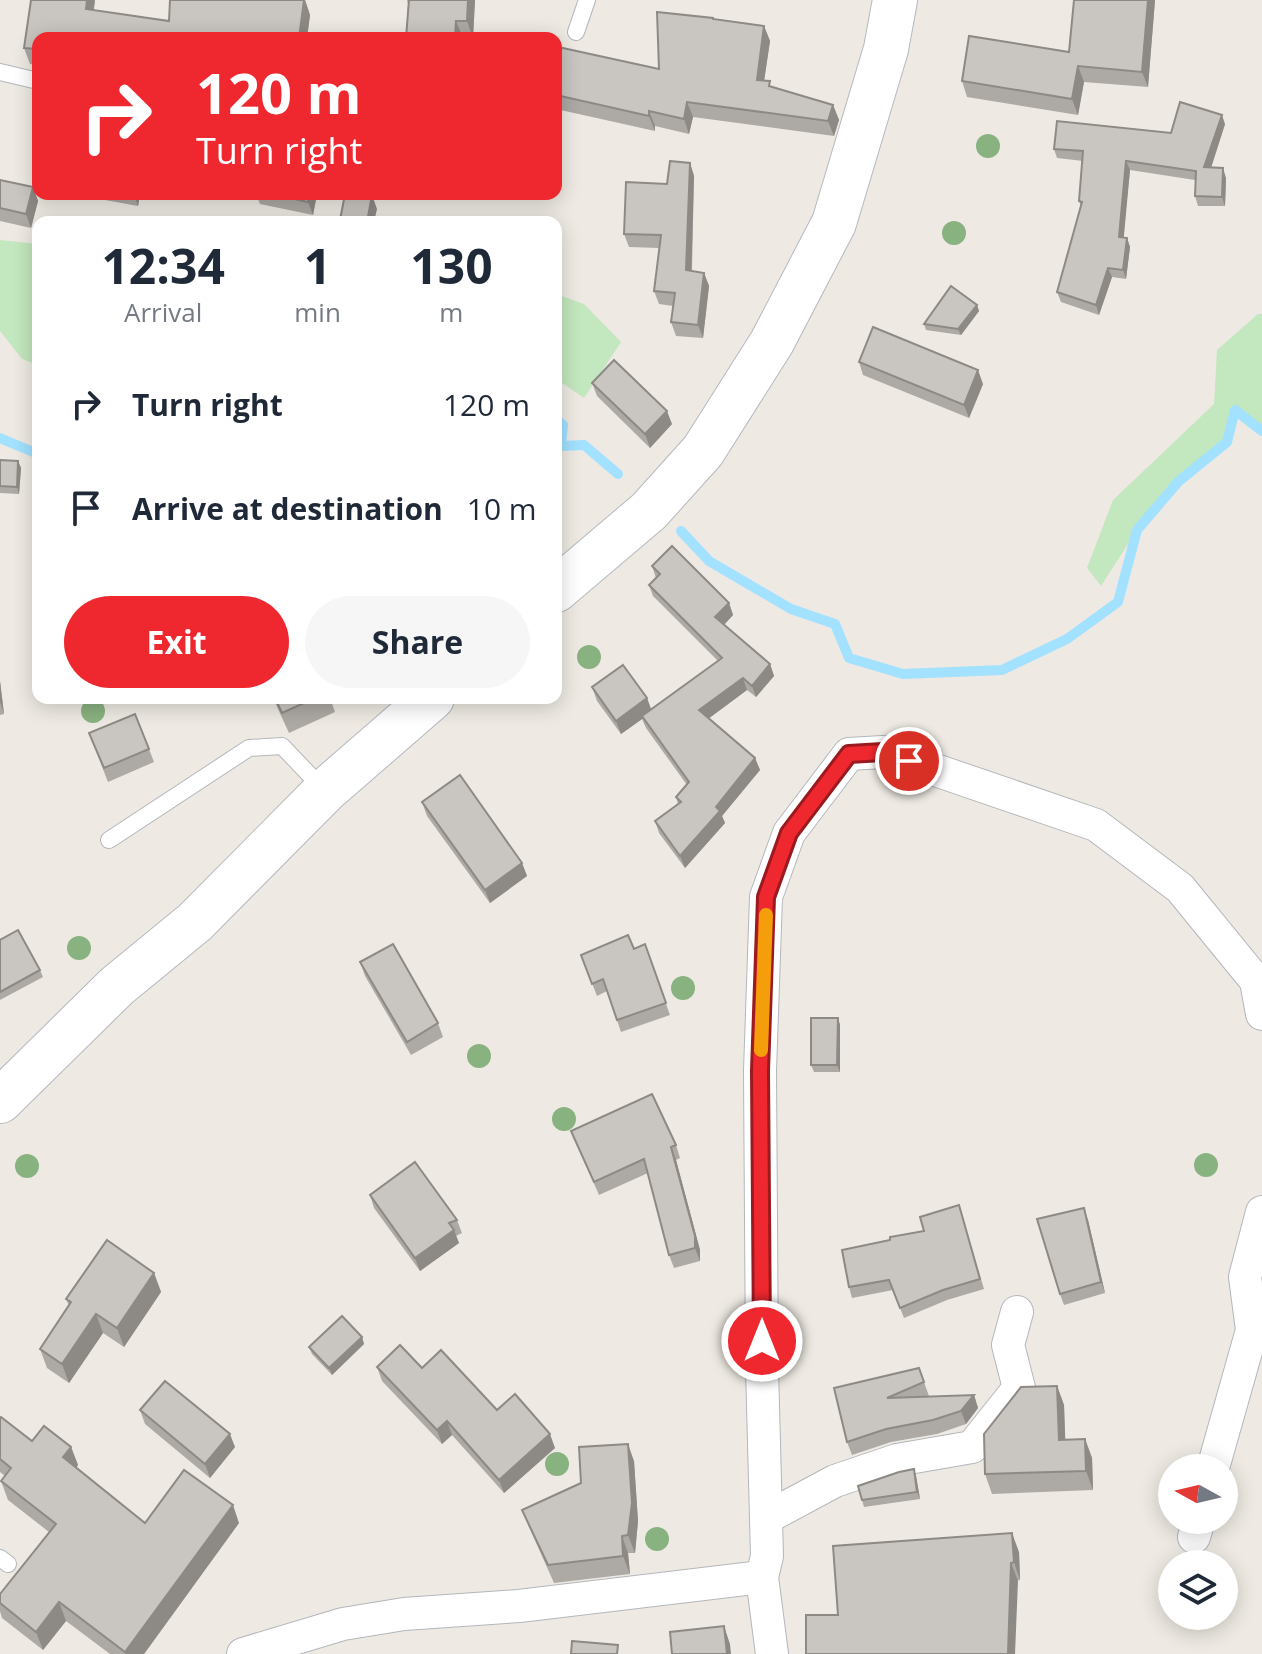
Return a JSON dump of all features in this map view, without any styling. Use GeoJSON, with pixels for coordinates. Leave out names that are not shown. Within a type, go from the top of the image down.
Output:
{"type":"FeatureCollection","features":[{"type":"Feature","properties":{"kind":"main road"},"geometry":{"type":"LineString","coordinates":[[562,585],[649,511],[703,451],[772,342],[834,223],[886,49],[895,0]]}},
{"type":"Feature","properties":{"kind":"main road"},"geometry":{"type":"LineString","coordinates":[[0,1101],[117,986],[195,922],[325,791],[425,704]]}},
{"type":"Feature","properties":{"kind":"street"},"geometry":{"type":"LineString","coordinates":[[772,1654],[762,1577],[767,1556],[760,1071],[766,897],[789,833],[849,754],[883,752],[1096,825],[1180,888],[1256,981],[1262,1014]]}},
{"type":"Feature","properties":{"kind":"street"},"geometry":{"type":"LineString","coordinates":[[1217,1454],[1252,1330],[1245,1277],[1262,1212]]}},
{"type":"Feature","properties":{"kind":"street"},"geometry":{"type":"LineString","coordinates":[[766,1518],[835,1481],[897,1460],[972,1447],[1019,1388],[1008,1345],[1017,1312]]}},
{"type":"Feature","properties":{"kind":"street"},"geometry":{"type":"LineString","coordinates":[[243,1654],[342,1639],[404,1614],[519,1606],[762,1577]]}},
{"type":"Feature","properties":{"kind":"lane"},"geometry":{"type":"LineString","coordinates":[[576,32],[587,0]]}},
{"type":"Feature","properties":{"kind":"lane"},"geometry":{"type":"LineString","coordinates":[[0,72],[32,80]]}},
{"type":"Feature","properties":{"kind":"lane"},"geometry":{"type":"LineString","coordinates":[[109,840],[249,748],[282,746],[325,791]]}},
{"type":"Feature","properties":{"kind":"green space"},"geometry":{"type":"Polygon","coordinates":[[[0,240],[32,243],[32,363],[22,359],[0,331],[0,240]]]}},
{"type":"Feature","properties":{"kind":"green space"},"geometry":{"type":"Polygon","coordinates":[[[562,296],[584,304],[621,342],[584,398],[562,383],[562,296]]]}},
{"type":"Feature","properties":{"kind":"green space"},"geometry":{"type":"Polygon","coordinates":[[[1258,314],[1262,314],[1262,431],[1235,411],[1227,442],[1178,481],[1137,530],[1101,586],[1087,568],[1113,500],[1214,404],[1217,350],[1258,314]]]}},
{"type":"Feature","properties":{"kind":"building"},"geometry":{"type":"Polygon","coordinates":[[[31,0],[87,0],[86,9],[169,21],[170,0],[304,0],[300,32],[32,32],[32,49],[24,48],[31,0]]]}},
{"type":"Feature","properties":{"kind":"building"},"geometry":{"type":"Polygon","coordinates":[[[409,0],[468,0],[467,21],[456,21],[455,32],[406,32],[409,0]]]}},
{"type":"Feature","properties":{"kind":"building"},"geometry":{"type":"Polygon","coordinates":[[[1074,0],[1148,0],[1142,72],[1078,66],[1072,99],[962,81],[969,36],[1069,52],[1074,0]]]}},
{"type":"Feature","properties":{"kind":"building"},"geometry":{"type":"Polygon","coordinates":[[[657,12],[764,26],[757,80],[770,81],[769,86],[833,105],[828,121],[687,102],[684,119],[649,111],[649,116],[562,96],[562,48],[659,69],[657,12]]]}},
{"type":"Feature","properties":{"kind":"building"},"geometry":{"type":"Polygon","coordinates":[[[1180,102],[1222,115],[1204,167],[1223,168],[1222,197],[1195,196],[1196,171],[1126,161],[1119,237],[1127,238],[1123,270],[1108,268],[1096,305],[1057,292],[1082,202],[1079,201],[1083,151],[1054,149],[1057,121],[1171,133],[1180,102]]]}},
{"type":"Feature","properties":{"kind":"building"},"geometry":{"type":"Polygon","coordinates":[[[670,161],[690,163],[686,270],[704,273],[698,325],[671,322],[675,293],[654,291],[661,235],[624,234],[626,182],[667,184],[670,161]]]}},
{"type":"Feature","properties":{"kind":"building"},"geometry":{"type":"Polygon","coordinates":[[[0,180],[32,187],[26,214],[0,208],[0,180]]]}},
{"type":"Feature","properties":{"kind":"building"},"geometry":{"type":"Polygon","coordinates":[[[344,200],[371,200],[368,216],[341,216],[344,200]]]}},
{"type":"Feature","properties":{"kind":"building"},"geometry":{"type":"Polygon","coordinates":[[[951,286],[977,305],[958,329],[924,324],[951,286]]]}},
{"type":"Feature","properties":{"kind":"building"},"geometry":{"type":"Polygon","coordinates":[[[873,327],[978,370],[964,405],[859,362],[873,327]]]}},
{"type":"Feature","properties":{"kind":"building"},"geometry":{"type":"Polygon","coordinates":[[[614,360],[667,411],[645,434],[592,383],[614,360]]]}},
{"type":"Feature","properties":{"kind":"building"},"geometry":{"type":"Polygon","coordinates":[[[0,460],[18,461],[17,487],[0,486],[0,460]]]}},
{"type":"Feature","properties":{"kind":"building"},"geometry":{"type":"Polygon","coordinates":[[[672,546],[729,603],[715,617],[770,664],[752,686],[743,678],[699,710],[755,758],[716,807],[720,811],[680,856],[655,821],[681,802],[676,797],[689,782],[642,716],[722,658],[649,585],[660,574],[652,566],[672,546]]]}},
{"type":"Feature","properties":{"kind":"building"},"geometry":{"type":"Polygon","coordinates":[[[623,665],[647,698],[616,721],[592,687],[623,665]]]}},
{"type":"Feature","properties":{"kind":"building"},"geometry":{"type":"Polygon","coordinates":[[[278,704],[302,704],[282,713],[278,704]]]}},
{"type":"Feature","properties":{"kind":"building"},"geometry":{"type":"Polygon","coordinates":[[[135,714],[149,749],[104,768],[89,733],[135,714]]]}},
{"type":"Feature","properties":{"kind":"building"},"geometry":{"type":"Polygon","coordinates":[[[460,775],[522,863],[485,890],[422,802],[460,775]]]}},
{"type":"Feature","properties":{"kind":"building"},"geometry":{"type":"Polygon","coordinates":[[[18,930],[40,970],[0,992],[0,940],[18,930]]]}},
{"type":"Feature","properties":{"kind":"building"},"geometry":{"type":"Polygon","coordinates":[[[628,935],[634,949],[645,944],[666,1003],[617,1020],[603,979],[592,984],[581,955],[628,935]]]}},
{"type":"Feature","properties":{"kind":"building"},"geometry":{"type":"Polygon","coordinates":[[[393,944],[438,1023],[407,1042],[360,962],[393,944]]]}},
{"type":"Feature","properties":{"kind":"building"},"geometry":{"type":"Polygon","coordinates":[[[811,1018],[838,1018],[837,1065],[811,1065],[811,1018]]]}},
{"type":"Feature","properties":{"kind":"building"},"geometry":{"type":"Polygon","coordinates":[[[652,1094],[676,1145],[671,1147],[695,1236],[695,1248],[669,1255],[644,1159],[594,1182],[571,1131],[652,1094]]]}},
{"type":"Feature","properties":{"kind":"building"},"geometry":{"type":"Polygon","coordinates":[[[415,1162],[457,1220],[449,1223],[454,1230],[415,1258],[370,1195],[415,1162]]]}},
{"type":"Feature","properties":{"kind":"building"},"geometry":{"type":"Polygon","coordinates":[[[959,1205],[980,1279],[900,1308],[889,1280],[849,1287],[842,1250],[924,1231],[920,1217],[959,1205]]]}},
{"type":"Feature","properties":{"kind":"building"},"geometry":{"type":"Polygon","coordinates":[[[1084,1208],[1101,1282],[1060,1294],[1037,1219],[1084,1208]]]}},
{"type":"Feature","properties":{"kind":"building"},"geometry":{"type":"Polygon","coordinates":[[[107,1240],[154,1273],[117,1328],[96,1314],[62,1364],[40,1349],[71,1302],[66,1299],[107,1240]]]}},
{"type":"Feature","properties":{"kind":"building"},"geometry":{"type":"Polygon","coordinates":[[[342,1316],[362,1337],[329,1368],[309,1347],[342,1316]]]}},
{"type":"Feature","properties":{"kind":"building"},"geometry":{"type":"Polygon","coordinates":[[[400,1345],[422,1368],[441,1350],[497,1410],[515,1394],[550,1434],[499,1480],[447,1421],[437,1430],[377,1367],[400,1345]]]}},
{"type":"Feature","properties":{"kind":"building"},"geometry":{"type":"Polygon","coordinates":[[[919,1368],[924,1382],[887,1398],[974,1395],[961,1411],[847,1442],[834,1388],[919,1368]]]}},
{"type":"Feature","properties":{"kind":"building"},"geometry":{"type":"Polygon","coordinates":[[[165,1381],[230,1434],[205,1464],[140,1410],[165,1381]]]}},
{"type":"Feature","properties":{"kind":"building"},"geometry":{"type":"Polygon","coordinates":[[[1057,1386],[1059,1440],[1085,1439],[1086,1471],[985,1474],[984,1434],[1021,1387],[1057,1386]]]}},
{"type":"Feature","properties":{"kind":"building"},"geometry":{"type":"Polygon","coordinates":[[[1,1417],[32,1441],[44,1426],[71,1447],[63,1457],[145,1523],[184,1470],[233,1505],[125,1652],[59,1602],[36,1632],[0,1603],[0,1594],[56,1524],[1,1481],[11,1468],[0,1459],[1,1417]]]}},
{"type":"Feature","properties":{"kind":"building"},"geometry":{"type":"Polygon","coordinates":[[[628,1444],[632,1503],[628,1535],[622,1536],[623,1556],[548,1565],[522,1510],[581,1483],[579,1447],[628,1444]]]}},
{"type":"Feature","properties":{"kind":"building"},"geometry":{"type":"Polygon","coordinates":[[[914,1469],[917,1492],[862,1500],[858,1486],[914,1469]]]}},
{"type":"Feature","properties":{"kind":"building"},"geometry":{"type":"Polygon","coordinates":[[[1012,1533],[1014,1562],[1011,1563],[1008,1654],[806,1654],[806,1615],[838,1615],[833,1546],[1012,1533]]]}},
{"type":"Feature","properties":{"kind":"building"},"geometry":{"type":"Polygon","coordinates":[[[724,1626],[727,1654],[672,1654],[670,1632],[724,1626]]]}},
{"type":"Feature","properties":{"kind":"building"},"geometry":{"type":"Polygon","coordinates":[[[572,1641],[618,1645],[617,1654],[571,1654],[572,1641]]]}},
{"type":"Feature","properties":{"kind":"waterway"},"geometry":{"type":"LineString","coordinates":[[681,531],[709,561],[791,609],[835,624],[849,658],[903,674],[1002,670],[1067,639],[1118,602],[1137,530],[1179,481],[1227,442],[1235,410],[1262,431]]}},
{"type":"Feature","properties":{"kind":"waterway"},"geometry":{"type":"LineString","coordinates":[[562,424],[562,436]]}},
{"type":"Feature","properties":{"kind":"waterway"},"geometry":{"type":"LineString","coordinates":[[0,438],[32,451]]}},
{"type":"Feature","properties":{"kind":"waterway"},"geometry":{"type":"LineString","coordinates":[[562,446],[584,445],[618,474]]}},
{"type":"Feature","properties":{"kind":"slow traffic"},"geometry":{"type":"LineString","coordinates":[[761,1050],[766,915]]}},
{"type":"Feature","properties":{"kind":"route"},"geometry":{"type":"LineString","coordinates":[[762,1341],[760,1071],[766,897],[789,833],[849,754],[883,752],[909,761]]}}]}
